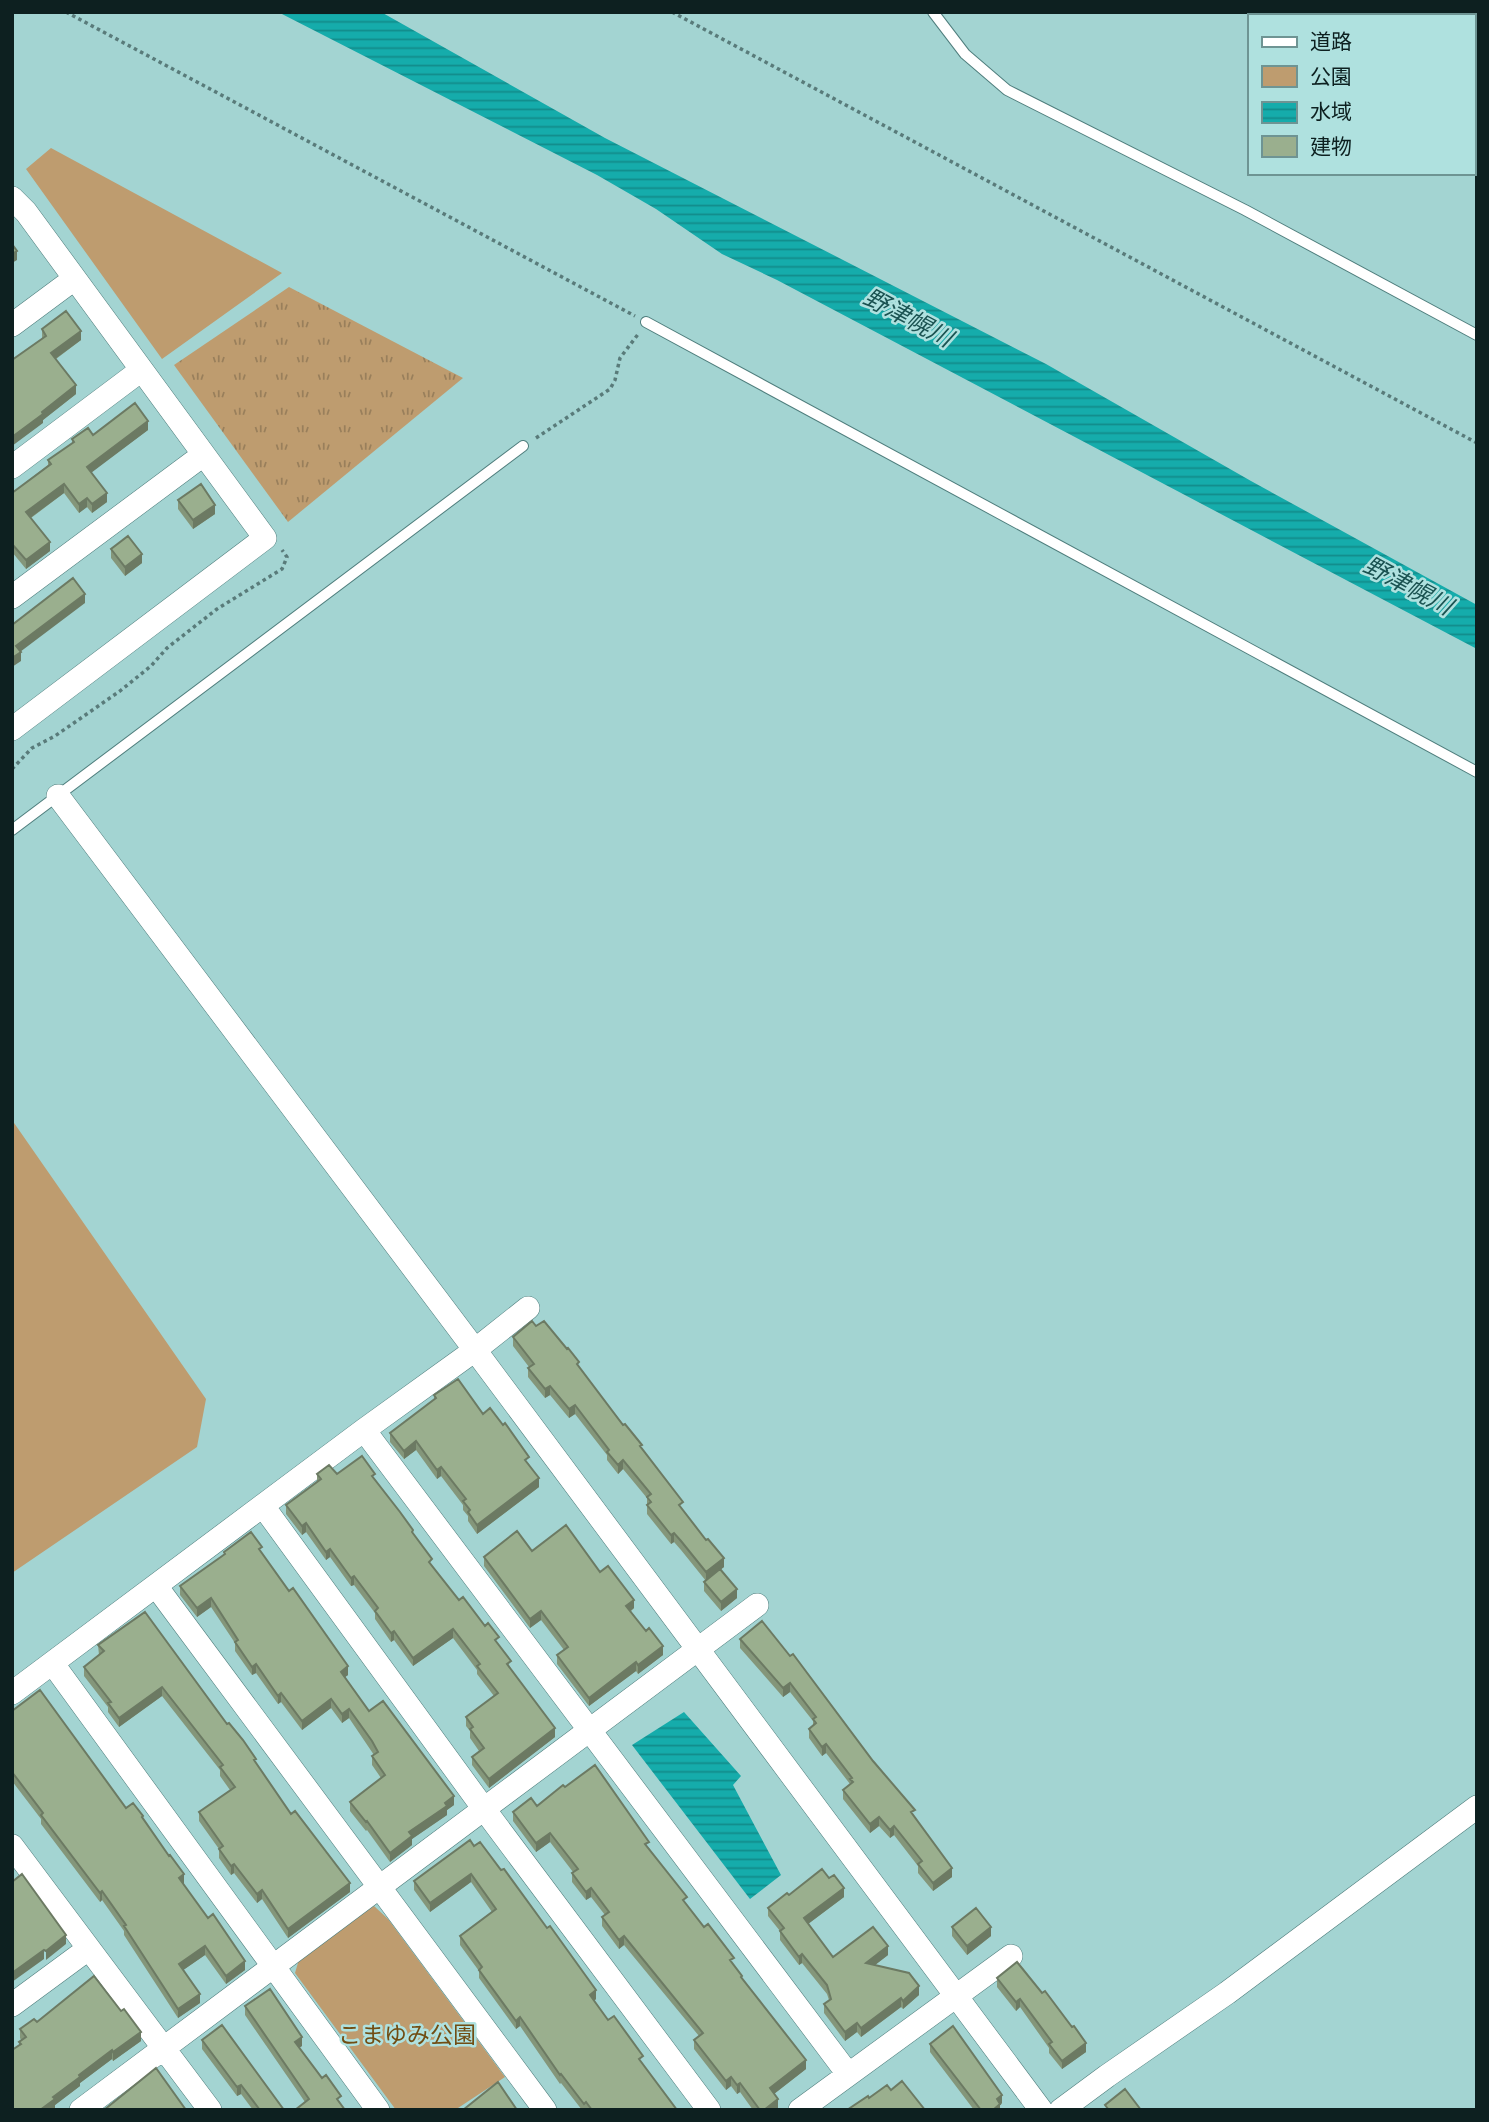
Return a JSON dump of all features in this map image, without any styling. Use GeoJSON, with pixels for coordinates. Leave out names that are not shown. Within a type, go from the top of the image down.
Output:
{"type":"FeatureCollection","features":[{"type":"Feature","properties":{"kind":"street"},"geometry":{"type":"LineString","coordinates":[[12,198],[26,212],[265,538],[12,729]]}},
{"type":"Feature","properties":{"kind":"street"},"geometry":{"type":"LineString","coordinates":[[12,325],[74,278]]}},
{"type":"Feature","properties":{"kind":"street"},"geometry":{"type":"LineString","coordinates":[[12,467],[140,371]]}},
{"type":"Feature","properties":{"kind":"street"},"geometry":{"type":"LineString","coordinates":[[12,597],[203,455]]}},
{"type":"Feature","properties":{"kind":"street"},"geometry":{"type":"LineString","coordinates":[[58,796],[1041,2110]]}},
{"type":"Feature","properties":{"kind":"street"},"geometry":{"type":"LineString","coordinates":[[12,1693],[528,1308]]}},
{"type":"Feature","properties":{"kind":"street"},"geometry":{"type":"LineString","coordinates":[[364,1430],[848,2074]]}},
{"type":"Feature","properties":{"kind":"street"},"geometry":{"type":"LineString","coordinates":[[263,1506],[484,1809],[709,2110]]}},
{"type":"Feature","properties":{"kind":"street"},"geometry":{"type":"LineString","coordinates":[[156,1586],[545,2110]]}},
{"type":"Feature","properties":{"kind":"street"},"geometry":{"type":"LineString","coordinates":[[81,2110],[757,1605]]}},
{"type":"Feature","properties":{"kind":"street"},"geometry":{"type":"LineString","coordinates":[[53,1664],[378,2110]]}},
{"type":"Feature","properties":{"kind":"street"},"geometry":{"type":"LineString","coordinates":[[1061,2110],[1227,1993],[1477,1807]]}},
{"type":"Feature","properties":{"kind":"street"},"geometry":{"type":"LineString","coordinates":[[13,1849],[210,2110]]}},
{"type":"Feature","properties":{"kind":"street"},"geometry":{"type":"LineString","coordinates":[[12,2005],[88,1950]]}},
{"type":"Feature","properties":{"kind":"street"},"geometry":{"type":"LineString","coordinates":[[800,2110],[1011,1956]]}},
{"type":"Feature","properties":{"kind":"lane"},"geometry":{"type":"LineString","coordinates":[[933,12],[965,54],[1007,90],[1245,210],[1477,335]]}},
{"type":"Feature","properties":{"kind":"lane"},"geometry":{"type":"LineString","coordinates":[[646,322],[1477,772]]}},
{"type":"Feature","properties":{"kind":"lane"},"geometry":{"type":"LineString","coordinates":[[12,830],[523,446]]}},
{"type":"Feature","properties":{"kind":"path"},"geometry":{"type":"LineString","coordinates":[[66,12],[646,322],[620,358],[610,389],[523,446]]}},
{"type":"Feature","properties":{"kind":"path"},"geometry":{"type":"LineString","coordinates":[[672,12],[1477,443]]}},
{"type":"Feature","properties":{"kind":"path"},"geometry":{"type":"LineString","coordinates":[[12,769],[32,748],[55,736],[120,691],[151,666],[167,648],[217,609],[282,569],[287,558],[282,550],[265,538]]}},
{"type":"Feature","properties":{"kind":"green space"},"geometry":{"type":"Polygon","coordinates":[[[51,148],[282,273],[162,359],[26,169],[51,148]]]}},
{"type":"Feature","properties":{"kind":"green space"},"geometry":{"type":"Polygon","coordinates":[[[289,287],[463,378],[288,522],[174,365],[289,287]]]}},
{"type":"Feature","properties":{"kind":"green space"},"geometry":{"type":"Polygon","coordinates":[[[12,1120],[206,1399],[197,1447],[12,1573],[12,1120]]]}},
{"type":"Feature","properties":{"kind":"green space","name":"こまゆみ公園"},"geometry":{"type":"Polygon","coordinates":[[[374,1906],[388,1919],[505,2077],[455,2110],[396,2110],[295,1973],[300,1956],[374,1906]]]}},
{"type":"Feature","properties":{"kind":"water","name":"野津幌川"},"geometry":{"type":"Polygon","coordinates":[[[278,12],[381,12],[605,138],[1046,364],[1477,605],[1477,649],[777,280],[722,254],[656,209],[597,175],[278,12]]]}},
{"type":"Feature","properties":{"kind":"water"},"geometry":{"type":"Polygon","coordinates":[[[684,1712],[741,1776],[733,1785],[781,1875],[750,1899],[632,1745],[684,1712]]]}},
{"type":"Feature","properties":{"kind":"building"},"geometry":{"type":"Polygon","coordinates":[[[66,311],[81,331],[51,353],[76,385],[12,437],[12,360],[46,336],[42,329],[66,311]]]}},
{"type":"Feature","properties":{"kind":"building"},"geometry":{"type":"Polygon","coordinates":[[[135,403],[148,421],[87,467],[107,493],[92,504],[87,498],[79,504],[64,484],[26,512],[50,542],[26,560],[12,544],[12,493],[51,464],[48,460],[74,442],[72,439],[88,428],[93,435],[135,403]]]}},
{"type":"Feature","properties":{"kind":"building"},"geometry":{"type":"Polygon","coordinates":[[[201,484],[215,505],[193,520],[178,500],[201,484]]]}},
{"type":"Feature","properties":{"kind":"building"},"geometry":{"type":"Polygon","coordinates":[[[128,536],[142,554],[125,567],[111,549],[128,536]]]}},
{"type":"Feature","properties":{"kind":"building"},"geometry":{"type":"Polygon","coordinates":[[[73,578],[85,594],[16,646],[21,652],[12,658],[12,625],[73,578]]]}},
{"type":"Feature","properties":{"kind":"building"},"geometry":{"type":"Polygon","coordinates":[[[532,1321],[536,1326],[544,1321],[568,1348],[579,1362],[577,1364],[623,1425],[625,1424],[642,1445],[640,1446],[683,1502],[679,1505],[724,1558],[706,1572],[647,1505],[651,1502],[647,1497],[651,1494],[623,1460],[618,1465],[575,1405],[569,1409],[550,1386],[545,1389],[528,1368],[534,1364],[513,1337],[532,1321]]]}},
{"type":"Feature","properties":{"kind":"building"},"geometry":{"type":"Polygon","coordinates":[[[458,1379],[483,1414],[490,1408],[503,1425],[505,1423],[529,1457],[525,1460],[539,1478],[477,1525],[463,1501],[466,1499],[441,1467],[437,1470],[416,1441],[404,1451],[390,1433],[436,1398],[434,1395],[458,1379]]]}},
{"type":"Feature","properties":{"kind":"building"},"geometry":{"type":"Polygon","coordinates":[[[362,1456],[375,1474],[372,1476],[432,1559],[429,1562],[459,1600],[463,1597],[485,1626],[488,1623],[499,1637],[495,1640],[511,1661],[507,1664],[555,1728],[489,1779],[472,1757],[484,1748],[470,1729],[473,1727],[466,1717],[498,1693],[477,1666],[480,1664],[453,1629],[413,1658],[394,1631],[391,1633],[375,1611],[378,1608],[354,1576],[351,1578],[330,1549],[326,1552],[306,1523],[302,1526],[286,1505],[321,1479],[317,1474],[329,1465],[337,1474],[362,1456]]]}},
{"type":"Feature","properties":{"kind":"building"},"geometry":{"type":"Polygon","coordinates":[[[566,1525],[600,1572],[608,1566],[634,1600],[626,1606],[646,1631],[649,1628],[663,1646],[638,1665],[636,1662],[589,1698],[557,1655],[568,1647],[541,1611],[530,1619],[484,1557],[517,1531],[532,1551],[566,1525]]]}},
{"type":"Feature","properties":{"kind":"building"},"geometry":{"type":"Polygon","coordinates":[[[251,1532],[262,1547],[259,1549],[289,1591],[293,1588],[348,1666],[341,1672],[369,1711],[383,1701],[454,1796],[445,1803],[447,1806],[409,1832],[412,1836],[390,1853],[350,1802],[385,1775],[372,1756],[378,1752],[372,1741],[349,1709],[342,1714],[331,1699],[302,1721],[281,1693],[278,1696],[256,1664],[252,1667],[211,1598],[197,1608],[180,1586],[251,1532]]]}},
{"type":"Feature","properties":{"kind":"building"},"geometry":{"type":"Polygon","coordinates":[[[720,1569],[737,1589],[721,1602],[704,1582],[720,1569]]]}},
{"type":"Feature","properties":{"kind":"building"},"geometry":{"type":"Polygon","coordinates":[[[145,1612],[227,1724],[229,1723],[243,1740],[291,1814],[295,1811],[350,1883],[288,1929],[262,1890],[257,1894],[234,1864],[231,1866],[219,1849],[223,1846],[199,1812],[235,1787],[220,1767],[223,1765],[162,1687],[119,1718],[108,1703],[111,1702],[84,1667],[104,1651],[98,1645],[145,1612]]]}},
{"type":"Feature","properties":{"kind":"building"},"geometry":{"type":"Polygon","coordinates":[[[762,1621],[790,1656],[793,1654],[873,1761],[915,1810],[911,1812],[952,1868],[933,1883],[918,1864],[922,1861],[894,1826],[890,1830],[879,1817],[870,1824],[843,1790],[853,1782],[850,1779],[852,1778],[826,1744],[822,1747],[809,1729],[816,1723],[813,1719],[816,1717],[790,1683],[783,1688],[740,1639],[762,1621]]]}},
{"type":"Feature","properties":{"kind":"building"},"geometry":{"type":"Polygon","coordinates":[[[40,1690],[126,1808],[133,1803],[143,1816],[184,1874],[179,1878],[208,1918],[213,1914],[245,1961],[226,1976],[205,1946],[179,1964],[200,1994],[178,2009],[124,1926],[126,1925],[41,1815],[43,1813],[12,1772],[12,1711],[40,1690]]]}},
{"type":"Feature","properties":{"kind":"building"},"geometry":{"type":"Polygon","coordinates":[[[595,1765],[649,1842],[645,1844],[687,1897],[683,1900],[704,1927],[708,1924],[734,1958],[730,1960],[741,1977],[806,2060],[770,2088],[778,2099],[764,2110],[760,2110],[740,2083],[737,2085],[731,2077],[726,2081],[694,2040],[703,2033],[624,1936],[619,1940],[602,1917],[609,1912],[591,1888],[586,1892],[572,1873],[578,1869],[550,1833],[536,1843],[513,1812],[531,1798],[537,1806],[563,1785],[565,1787],[595,1765]]]}},
{"type":"Feature","properties":{"kind":"building"},"geometry":{"type":"Polygon","coordinates":[[[470,1840],[474,1846],[480,1842],[501,1870],[504,1869],[547,1928],[550,1926],[596,1990],[590,1995],[608,2020],[614,2016],[643,2056],[639,2059],[677,2110],[592,2110],[560,2075],[520,2017],[516,2021],[479,1970],[482,1967],[460,1936],[496,1909],[471,1874],[430,1903],[414,1881],[470,1840]]]}},
{"type":"Feature","properties":{"kind":"building"},"geometry":{"type":"Polygon","coordinates":[[[822,1869],[829,1878],[834,1875],[844,1888],[804,1918],[833,1957],[873,1927],[888,1946],[866,1963],[909,1973],[919,1986],[903,2001],[901,1998],[861,2028],[857,2023],[845,2032],[824,2004],[831,1999],[827,1985],[802,1954],[799,1957],[780,1931],[784,1928],[768,1908],[822,1869]]]}},
{"type":"Feature","properties":{"kind":"building"},"geometry":{"type":"Polygon","coordinates":[[[22,1874],[66,1935],[12,1973],[12,1882],[22,1874]]]}},
{"type":"Feature","properties":{"kind":"building"},"geometry":{"type":"Polygon","coordinates":[[[976,1908],[991,1927],[967,1946],[952,1927],[976,1908]]]}},
{"type":"Feature","properties":{"kind":"building"},"geometry":{"type":"Polygon","coordinates":[[[1017,1962],[1042,1993],[1045,1991],[1086,2043],[1062,2061],[1049,2044],[1052,2042],[1020,1999],[1016,2002],[997,1978],[1017,1962]]]}},
{"type":"Feature","properties":{"kind":"building"},"geometry":{"type":"Polygon","coordinates":[[[94,1976],[141,2032],[79,2075],[80,2077],[40,2110],[12,2110],[12,2050],[26,2037],[20,2029],[34,2019],[37,2022],[94,1976]]]}},
{"type":"Feature","properties":{"kind":"building"},"geometry":{"type":"Polygon","coordinates":[[[270,1989],[302,2037],[295,2042],[322,2078],[326,2075],[341,2096],[337,2099],[345,2110],[295,2110],[309,2099],[245,2006],[270,1989]]]}},
{"type":"Feature","properties":{"kind":"building"},"geometry":{"type":"Polygon","coordinates":[[[222,2025],[284,2110],[260,2110],[241,2085],[237,2087],[202,2040],[222,2025]]]}},
{"type":"Feature","properties":{"kind":"building"},"geometry":{"type":"Polygon","coordinates":[[[953,2026],[1002,2095],[997,2099],[1000,2104],[993,2110],[981,2110],[930,2044],[953,2026]]]}},
{"type":"Feature","properties":{"kind":"building"},"geometry":{"type":"Polygon","coordinates":[[[156,2068],[186,2110],[104,2110],[156,2068]]]}},
{"type":"Feature","properties":{"kind":"building"},"geometry":{"type":"Polygon","coordinates":[[[902,2081],[925,2110],[847,2110],[887,2085],[891,2090],[902,2081]]]}},
{"type":"Feature","properties":{"kind":"building"},"geometry":{"type":"Polygon","coordinates":[[[498,2082],[517,2110],[463,2110],[498,2082]]]}},
{"type":"Feature","properties":{"kind":"building"},"geometry":{"type":"Polygon","coordinates":[[[1125,2089],[1141,2110],[1109,2110],[1105,2105],[1125,2089]]]}}]}
